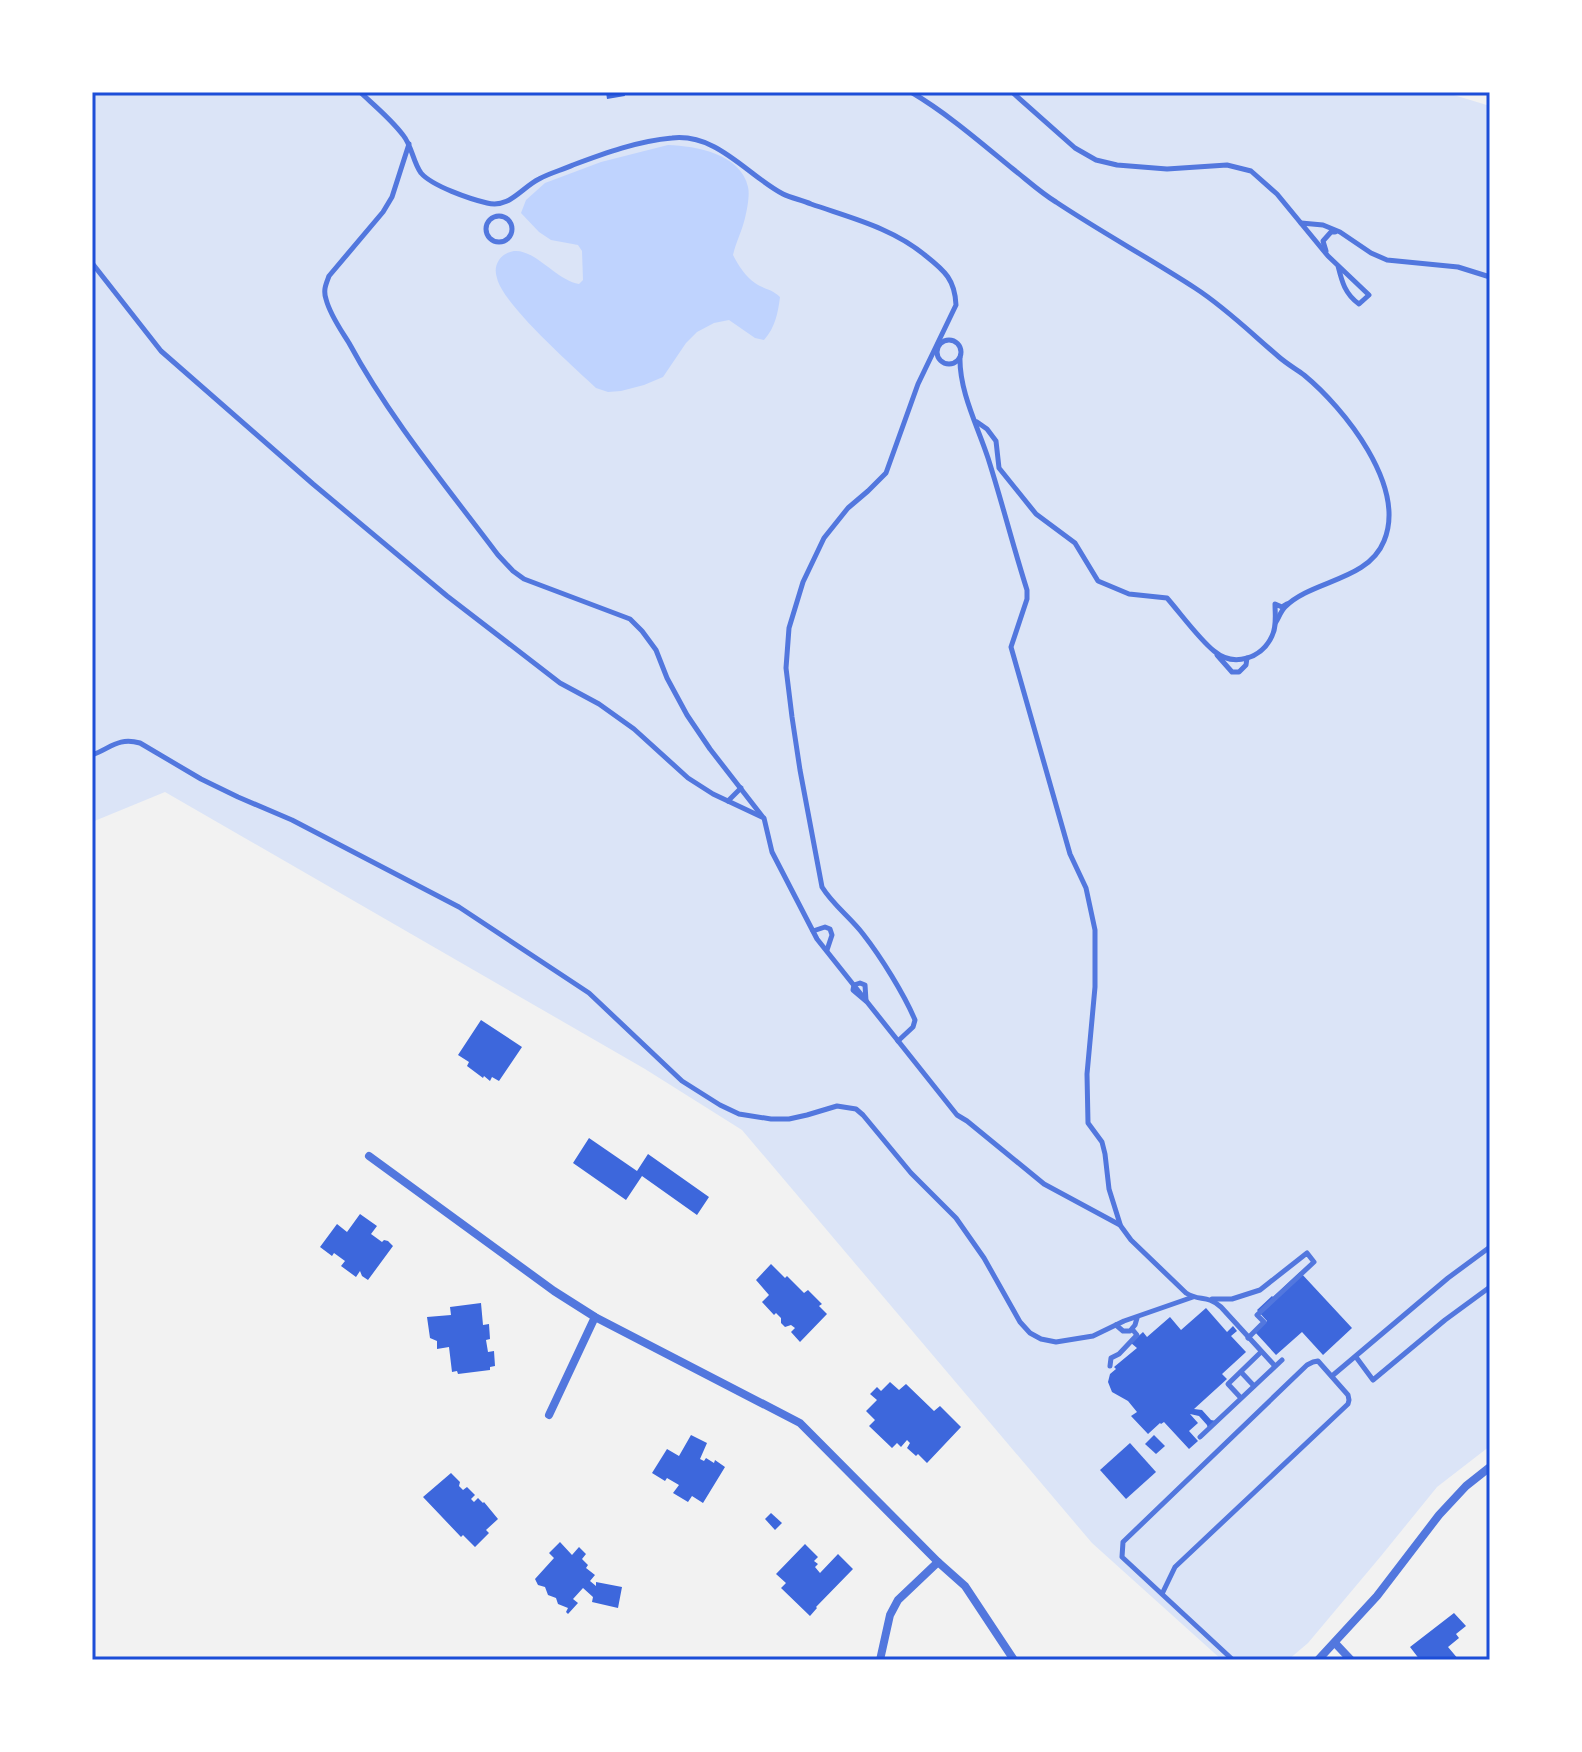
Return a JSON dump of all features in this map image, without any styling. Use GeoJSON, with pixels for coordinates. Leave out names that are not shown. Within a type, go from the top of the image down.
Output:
{"type":"FeatureCollection","features":[{"type":"Feature","properties":{"kind":"street"},"geometry":{"type":"LineString","coordinates":[[369,1156],[554,1291],[595,1317],[800,1423],[965,1586],[1014,1660]]}},
{"type":"Feature","properties":{"kind":"street"},"geometry":{"type":"LineString","coordinates":[[549,1415],[595,1317]]}},
{"type":"Feature","properties":{"kind":"street"},"geometry":{"type":"LineString","coordinates":[[1318,1660],[1377,1596],[1439,1515],[1466,1486],[1490,1467]]}},
{"type":"Feature","properties":{"kind":"street"},"geometry":{"type":"LineString","coordinates":[[880,1660],[890,1615],[898,1600],[938,1562]]}},
{"type":"Feature","properties":{"kind":"street"},"geometry":{"type":"LineString","coordinates":[[1335,1643],[1351,1660]]}},
{"type":"Feature","properties":{"kind":"lane"},"geometry":{"type":"LineString","coordinates":[[360,92],[384,113],[409,143],[420,172],[445,187],[490,204],[507,202]]}},
{"type":"Feature","properties":{"kind":"lane"},"geometry":{"type":"LineString","coordinates":[[911,92],[951,119],[1054,201],[1197,289],[1237,320],[1304,375],[1346,419],[1376,466],[1385,490],[1389,516],[1384,541],[1368,561],[1350,574],[1282,607],[1275,604],[1273,635],[1264,649],[1247,658],[1227,659],[1214,652]]}},
{"type":"Feature","properties":{"kind":"lane"},"geometry":{"type":"LineString","coordinates":[[1012,92],[1075,148],[1096,160],[1167,169],[1227,165],[1251,171],[1277,194],[1328,256],[1369,295],[1359,304],[1345,289],[1338,266]]}},
{"type":"Feature","properties":{"kind":"lane"},"geometry":{"type":"LineString","coordinates":[[503,216],[502,209],[507,202],[537,179],[638,144],[675,137],[691,139],[728,155],[783,194],[877,226],[913,245],[938,265],[952,282],[956,305],[918,384],[886,473],[835,522],[803,582],[789,628],[786,668],[800,770],[822,887],[830,901],[864,935],[909,1006],[915,1020],[913,1027],[898,1041]]}},
{"type":"Feature","properties":{"kind":"lane"},"geometry":{"type":"LineString","coordinates":[[409,143],[392,197],[329,276],[324,288],[331,312],[357,359],[498,555],[513,571],[524,579],[630,619],[642,631],[656,650],[687,715],[764,818],[772,852],[813,931],[957,1115],[1044,1184],[1120,1225]]}},
{"type":"Feature","properties":{"kind":"lane"},"geometry":{"type":"LineString","coordinates":[[402,167],[408,156],[411,155],[416,161]]}},
{"type":"Feature","properties":{"kind":"lane"},"geometry":{"type":"LineString","coordinates":[[490,204],[494,211],[486,226],[486,234],[492,241],[505,242],[513,231],[511,222],[503,216],[491,219]]}},
{"type":"Feature","properties":{"kind":"lane"},"geometry":{"type":"LineString","coordinates":[[1300,223],[1323,225],[1340,232],[1387,260],[1458,267],[1490,277]]}},
{"type":"Feature","properties":{"kind":"lane"},"geometry":{"type":"LineString","coordinates":[[1328,256],[1323,241],[1331,232],[1340,232]]}},
{"type":"Feature","properties":{"kind":"lane"},"geometry":{"type":"LineString","coordinates":[[92,263],[161,351],[447,596],[560,683],[599,704],[634,729],[688,778],[764,818]]}},
{"type":"Feature","properties":{"kind":"lane"},"geometry":{"type":"LineString","coordinates":[[947,325],[960,349],[959,369],[1027,590],[1027,599],[1011,647],[1070,854],[1086,888],[1095,930],[1095,987],[1087,1074],[1088,1123],[1102,1142],[1109,1189],[1120,1225],[1154,1264],[1193,1297]]}},
{"type":"Feature","properties":{"kind":"lane"},"geometry":{"type":"LineString","coordinates":[[940,360],[937,353],[939,345],[945,341],[956,343]]}},
{"type":"Feature","properties":{"kind":"lane"},"geometry":{"type":"LineString","coordinates":[[932,357],[946,364],[954,363],[960,357]]}},
{"type":"Feature","properties":{"kind":"lane"},"geometry":{"type":"LineString","coordinates":[[954,363],[959,369]]}},
{"type":"Feature","properties":{"kind":"lane"},"geometry":{"type":"LineString","coordinates":[[976,423],[996,441],[999,468],[1036,514],[1075,543],[1098,581],[1129,594],[1167,598],[1232,672],[1239,672],[1246,665],[1247,658]]}},
{"type":"Feature","properties":{"kind":"lane"},"geometry":{"type":"LineString","coordinates":[[976,423],[977,436],[987,454]]}},
{"type":"Feature","properties":{"kind":"lane"},"geometry":{"type":"LineString","coordinates":[[981,436],[984,431],[988,432]]}},
{"type":"Feature","properties":{"kind":"lane"},"geometry":{"type":"LineString","coordinates":[[92,755],[118,742],[129,740],[140,743],[201,779],[292,820],[459,907],[589,993],[682,1081],[739,1114],[771,1119],[807,1115],[837,1106],[856,1109],[911,1173],[956,1218],[984,1258],[1020,1322],[1041,1339],[1056,1342],[1093,1336],[1193,1297],[1232,1299],[1260,1290],[1307,1253],[1314,1262],[1257,1315],[1264,1322],[1248,1338]]}},
{"type":"Feature","properties":{"kind":"lane"},"geometry":{"type":"LineString","coordinates":[[728,801],[741,788]]}},
{"type":"Feature","properties":{"kind":"lane"},"geometry":{"type":"LineString","coordinates":[[813,931],[825,927],[830,929],[832,935],[827,951]]}},
{"type":"Feature","properties":{"kind":"lane"},"geometry":{"type":"LineString","coordinates":[[1332,1376],[1448,1278],[1490,1247]]}},
{"type":"Feature","properties":{"kind":"lane"},"geometry":{"type":"LineString","coordinates":[[1356,1357],[1373,1380],[1490,1287]]}},
{"type":"Feature","properties":{"kind":"lane"},"geometry":{"type":"LineString","coordinates":[[1211,1298],[1275,1366]]}},
{"type":"Feature","properties":{"kind":"lane"},"geometry":{"type":"LineString","coordinates":[[1116,1325],[1123,1331],[1130,1331],[1137,1317]]}},
{"type":"Feature","properties":{"kind":"lane"},"geometry":{"type":"LineString","coordinates":[[1110,1366],[1111,1358],[1137,1335],[1132,1329]]}},
{"type":"Feature","properties":{"kind":"lane"},"geometry":{"type":"LineString","coordinates":[[1241,1398],[1228,1384],[1261,1352]]}},
{"type":"Feature","properties":{"kind":"lane"},"geometry":{"type":"LineString","coordinates":[[1200,1437],[1282,1360]]}},
{"type":"Feature","properties":{"kind":"lane"},"geometry":{"type":"LineString","coordinates":[[1162,1594],[1175,1567],[1348,1404],[1348,1395],[1318,1361],[1307,1365],[1123,1542],[1122,1557],[1233,1660]]}},
{"type":"Feature","properties":{"kind":"lane"},"geometry":{"type":"LineString","coordinates":[[1241,1372],[1254,1386]]}},
{"type":"Feature","properties":{"kind":"shaded area"},"geometry":{"type":"Polygon","coordinates":[[[92,92],[1444,92],[1490,106],[1490,1446],[1437,1487],[1308,1643],[1288,1660],[1222,1660],[1092,1543],[742,1130],[645,1069],[165,792],[92,822],[92,92]]]}},
{"type":"Feature","properties":{"kind":"water"},"geometry":{"type":"Polygon","coordinates":[[[668,145],[716,154],[727,159],[744,176],[748,202],[733,255],[752,280],[780,297],[777,314],[764,340],[755,338],[729,320],[714,323],[697,332],[686,343],[663,377],[644,385],[608,392],[596,388],[525,319],[502,290],[496,267],[505,254],[522,252],[579,284],[583,280],[582,251],[578,245],[551,240],[539,232],[521,213],[526,200],[545,183],[601,162],[668,145]]]}},
{"type":"Feature","properties":{"kind":"building"},"geometry":{"type":"Polygon","coordinates":[[[606,92],[624,92],[625,96],[607,99],[606,92]]]}},
{"type":"Feature","properties":{"kind":"building"},"geometry":{"type":"Polygon","coordinates":[[[481,1020],[522,1047],[499,1081],[492,1077],[490,1081],[483,1078],[458,1055],[481,1020]]]}},
{"type":"Feature","properties":{"kind":"building"},"geometry":{"type":"Polygon","coordinates":[[[589,1138],[637,1171],[648,1154],[709,1197],[697,1215],[642,1176],[626,1200],[573,1163],[589,1138]]]}},
{"type":"Feature","properties":{"kind":"building"},"geometry":{"type":"Polygon","coordinates":[[[360,1214],[377,1226],[371,1234],[393,1246],[368,1280],[360,1271],[356,1277],[341,1266],[345,1261],[320,1247],[337,1224],[347,1232],[360,1214]]]}},
{"type":"Feature","properties":{"kind":"building"},"geometry":{"type":"Polygon","coordinates":[[[771,1264],[804,1293],[808,1290],[827,1314],[800,1342],[791,1332],[795,1328],[791,1325],[785,1327],[781,1318],[762,1302],[769,1295],[756,1280],[771,1264]]]}},
{"type":"Feature","properties":{"kind":"building"},"geometry":{"type":"Polygon","coordinates":[[[1300,1272],[1352,1328],[1323,1355],[1302,1332],[1276,1355],[1255,1332],[1267,1321],[1257,1310],[1300,1272]]]}},
{"type":"Feature","properties":{"kind":"building"},"geometry":{"type":"Polygon","coordinates":[[[481,1303],[483,1325],[489,1324],[490,1339],[486,1340],[488,1352],[494,1351],[495,1366],[490,1370],[452,1372],[449,1347],[437,1349],[437,1341],[430,1338],[427,1317],[451,1315],[450,1307],[481,1303]]]}},
{"type":"Feature","properties":{"kind":"building"},"geometry":{"type":"Polygon","coordinates":[[[1206,1308],[1227,1332],[1233,1326],[1237,1331],[1231,1336],[1246,1352],[1222,1374],[1227,1379],[1194,1409],[1202,1410],[1216,1421],[1208,1429],[1199,1416],[1190,1414],[1198,1423],[1189,1431],[1198,1441],[1189,1449],[1164,1422],[1148,1434],[1131,1416],[1137,1412],[1128,1401],[1112,1392],[1108,1382],[1110,1374],[1116,1369],[1114,1367],[1137,1348],[1131,1343],[1143,1332],[1147,1337],[1170,1317],[1181,1330],[1206,1308]]]}},
{"type":"Feature","properties":{"kind":"building"},"geometry":{"type":"Polygon","coordinates":[[[890,1382],[899,1390],[906,1384],[934,1411],[940,1406],[961,1427],[927,1463],[907,1448],[910,1443],[907,1440],[901,1447],[897,1443],[892,1448],[869,1426],[875,1420],[866,1411],[877,1400],[870,1394],[877,1387],[881,1391],[890,1382]]]}},
{"type":"Feature","properties":{"kind":"building"},"geometry":{"type":"Polygon","coordinates":[[[691,1435],[707,1443],[700,1459],[704,1461],[706,1458],[714,1463],[715,1460],[725,1467],[703,1503],[692,1496],[688,1502],[673,1493],[679,1485],[652,1473],[667,1449],[679,1456],[691,1435]]]}},
{"type":"Feature","properties":{"kind":"building"},"geometry":{"type":"Polygon","coordinates":[[[1154,1435],[1165,1446],[1156,1454],[1145,1444],[1154,1435]]]}},
{"type":"Feature","properties":{"kind":"building"},"geometry":{"type":"Polygon","coordinates":[[[1130,1443],[1156,1472],[1126,1499],[1100,1470],[1130,1443]]]}},
{"type":"Feature","properties":{"kind":"building"},"geometry":{"type":"Polygon","coordinates":[[[451,1473],[463,1490],[467,1487],[475,1495],[471,1499],[474,1502],[478,1498],[484,1502],[498,1519],[475,1547],[463,1535],[461,1537],[423,1497],[451,1473]]]}},
{"type":"Feature","properties":{"kind":"building"},"geometry":{"type":"Polygon","coordinates":[[[771,1513],[782,1523],[775,1530],[765,1519],[771,1513]]]}},
{"type":"Feature","properties":{"kind":"building"},"geometry":{"type":"Polygon","coordinates":[[[560,1542],[572,1555],[579,1547],[586,1554],[582,1559],[588,1565],[586,1568],[595,1575],[590,1581],[596,1586],[596,1582],[622,1587],[618,1608],[592,1602],[593,1597],[583,1588],[573,1599],[578,1603],[568,1614],[568,1608],[558,1604],[556,1598],[548,1595],[545,1587],[538,1585],[535,1579],[554,1558],[549,1553],[560,1542]]]}},
{"type":"Feature","properties":{"kind":"building"},"geometry":{"type":"Polygon","coordinates":[[[805,1544],[818,1557],[814,1561],[820,1573],[838,1554],[853,1569],[810,1616],[781,1588],[786,1583],[776,1574],[805,1544]]]}},
{"type":"Feature","properties":{"kind":"building"},"geometry":{"type":"Polygon","coordinates":[[[1454,1613],[1466,1626],[1456,1634],[1459,1638],[1448,1647],[1459,1660],[1420,1660],[1410,1647],[1454,1613]]]}}]}
